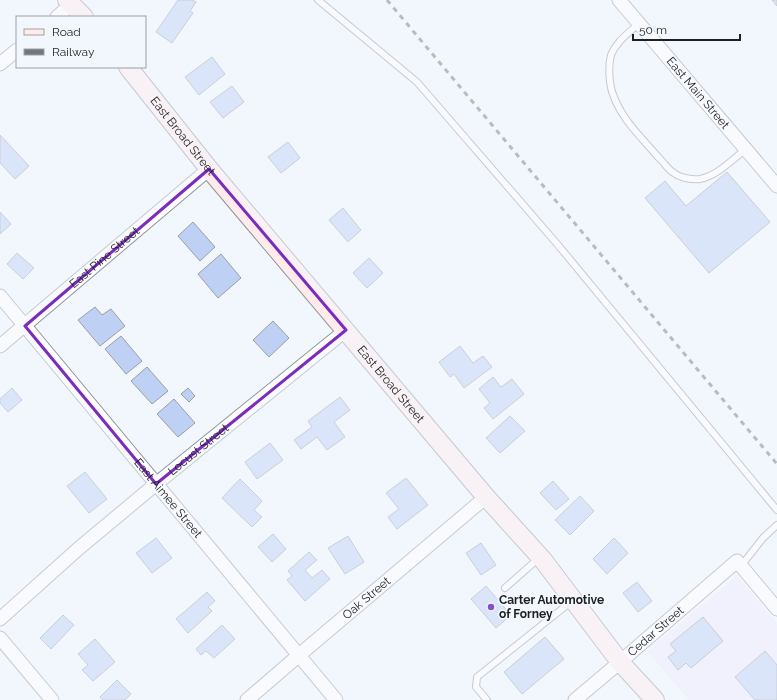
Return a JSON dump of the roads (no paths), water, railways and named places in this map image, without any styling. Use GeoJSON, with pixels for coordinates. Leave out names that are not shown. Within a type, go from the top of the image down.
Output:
{"type":"FeatureCollection","features":[{"type":"Feature","properties":{"kind":"main road","name":"East Broad Street"},"geometry":{"type":"LineString","coordinates":[[129,68],[209,169],[486,497],[540,557],[620,662],[655,700]]}},
{"type":"Feature","properties":{"kind":"street","name":"East Main Street"},"geometry":{"type":"LineString","coordinates":[[619,0],[777,186]]}},
{"type":"Feature","properties":{"kind":"street"},"geometry":{"type":"LineString","coordinates":[[59,16],[74,7]]}},
{"type":"Feature","properties":{"kind":"street"},"geometry":{"type":"LineString","coordinates":[[0,64],[16,51]]}},
{"type":"Feature","properties":{"kind":"street","name":"East Pine Street"},"geometry":{"type":"LineString","coordinates":[[0,346],[209,169]]}},
{"type":"Feature","properties":{"kind":"street","name":"East Aimee Street"},"geometry":{"type":"LineString","coordinates":[[0,296],[336,700]]}},
{"type":"Feature","properties":{"kind":"street","name":"Locust Street"},"geometry":{"type":"LineString","coordinates":[[0,619],[78,549],[346,330]]}},
{"type":"Feature","properties":{"kind":"street","name":"Oak Street"},"geometry":{"type":"LineString","coordinates":[[248,700],[486,497]]}},
{"type":"Feature","properties":{"kind":"street"},"geometry":{"type":"LineString","coordinates":[[739,563],[777,608]]}},
{"type":"Feature","properties":{"kind":"street","name":"Cedar Street"},"geometry":{"type":"LineString","coordinates":[[575,700],[739,563]]}},
{"type":"Feature","properties":{"kind":"street"},"geometry":{"type":"LineString","coordinates":[[0,638],[52,700]]}},
{"type":"Feature","properties":{"kind":"lane"},"geometry":{"type":"LineString","coordinates":[[318,0],[417,82],[563,251],[777,510]]}},
{"type":"Feature","properties":{"kind":"lane"},"geometry":{"type":"LineString","coordinates":[[639,23],[620,40],[611,56],[610,64],[610,84],[614,97],[622,114],[634,129],[674,173],[692,179],[700,179],[710,176],[746,149]]}},
{"type":"Feature","properties":{"kind":"lane"},"geometry":{"type":"LineString","coordinates":[[739,563],[777,525]]}},
{"type":"Feature","properties":{"kind":"lane"},"geometry":{"type":"LineString","coordinates":[[504,588],[540,557]]}},
{"type":"Feature","properties":{"kind":"lane"},"geometry":{"type":"LineString","coordinates":[[487,700],[476,687],[477,677],[573,600]]}},
{"type":"Feature","properties":{"kind":"railway"},"geometry":{"type":"LineString","coordinates":[[387,0],[777,464]]}},
{"type":"Feature","properties":{"kind":"place","name":"Carter Automotive of Forney"},"geometry":{"type":"Point","coordinates":[491,607]}}]}
